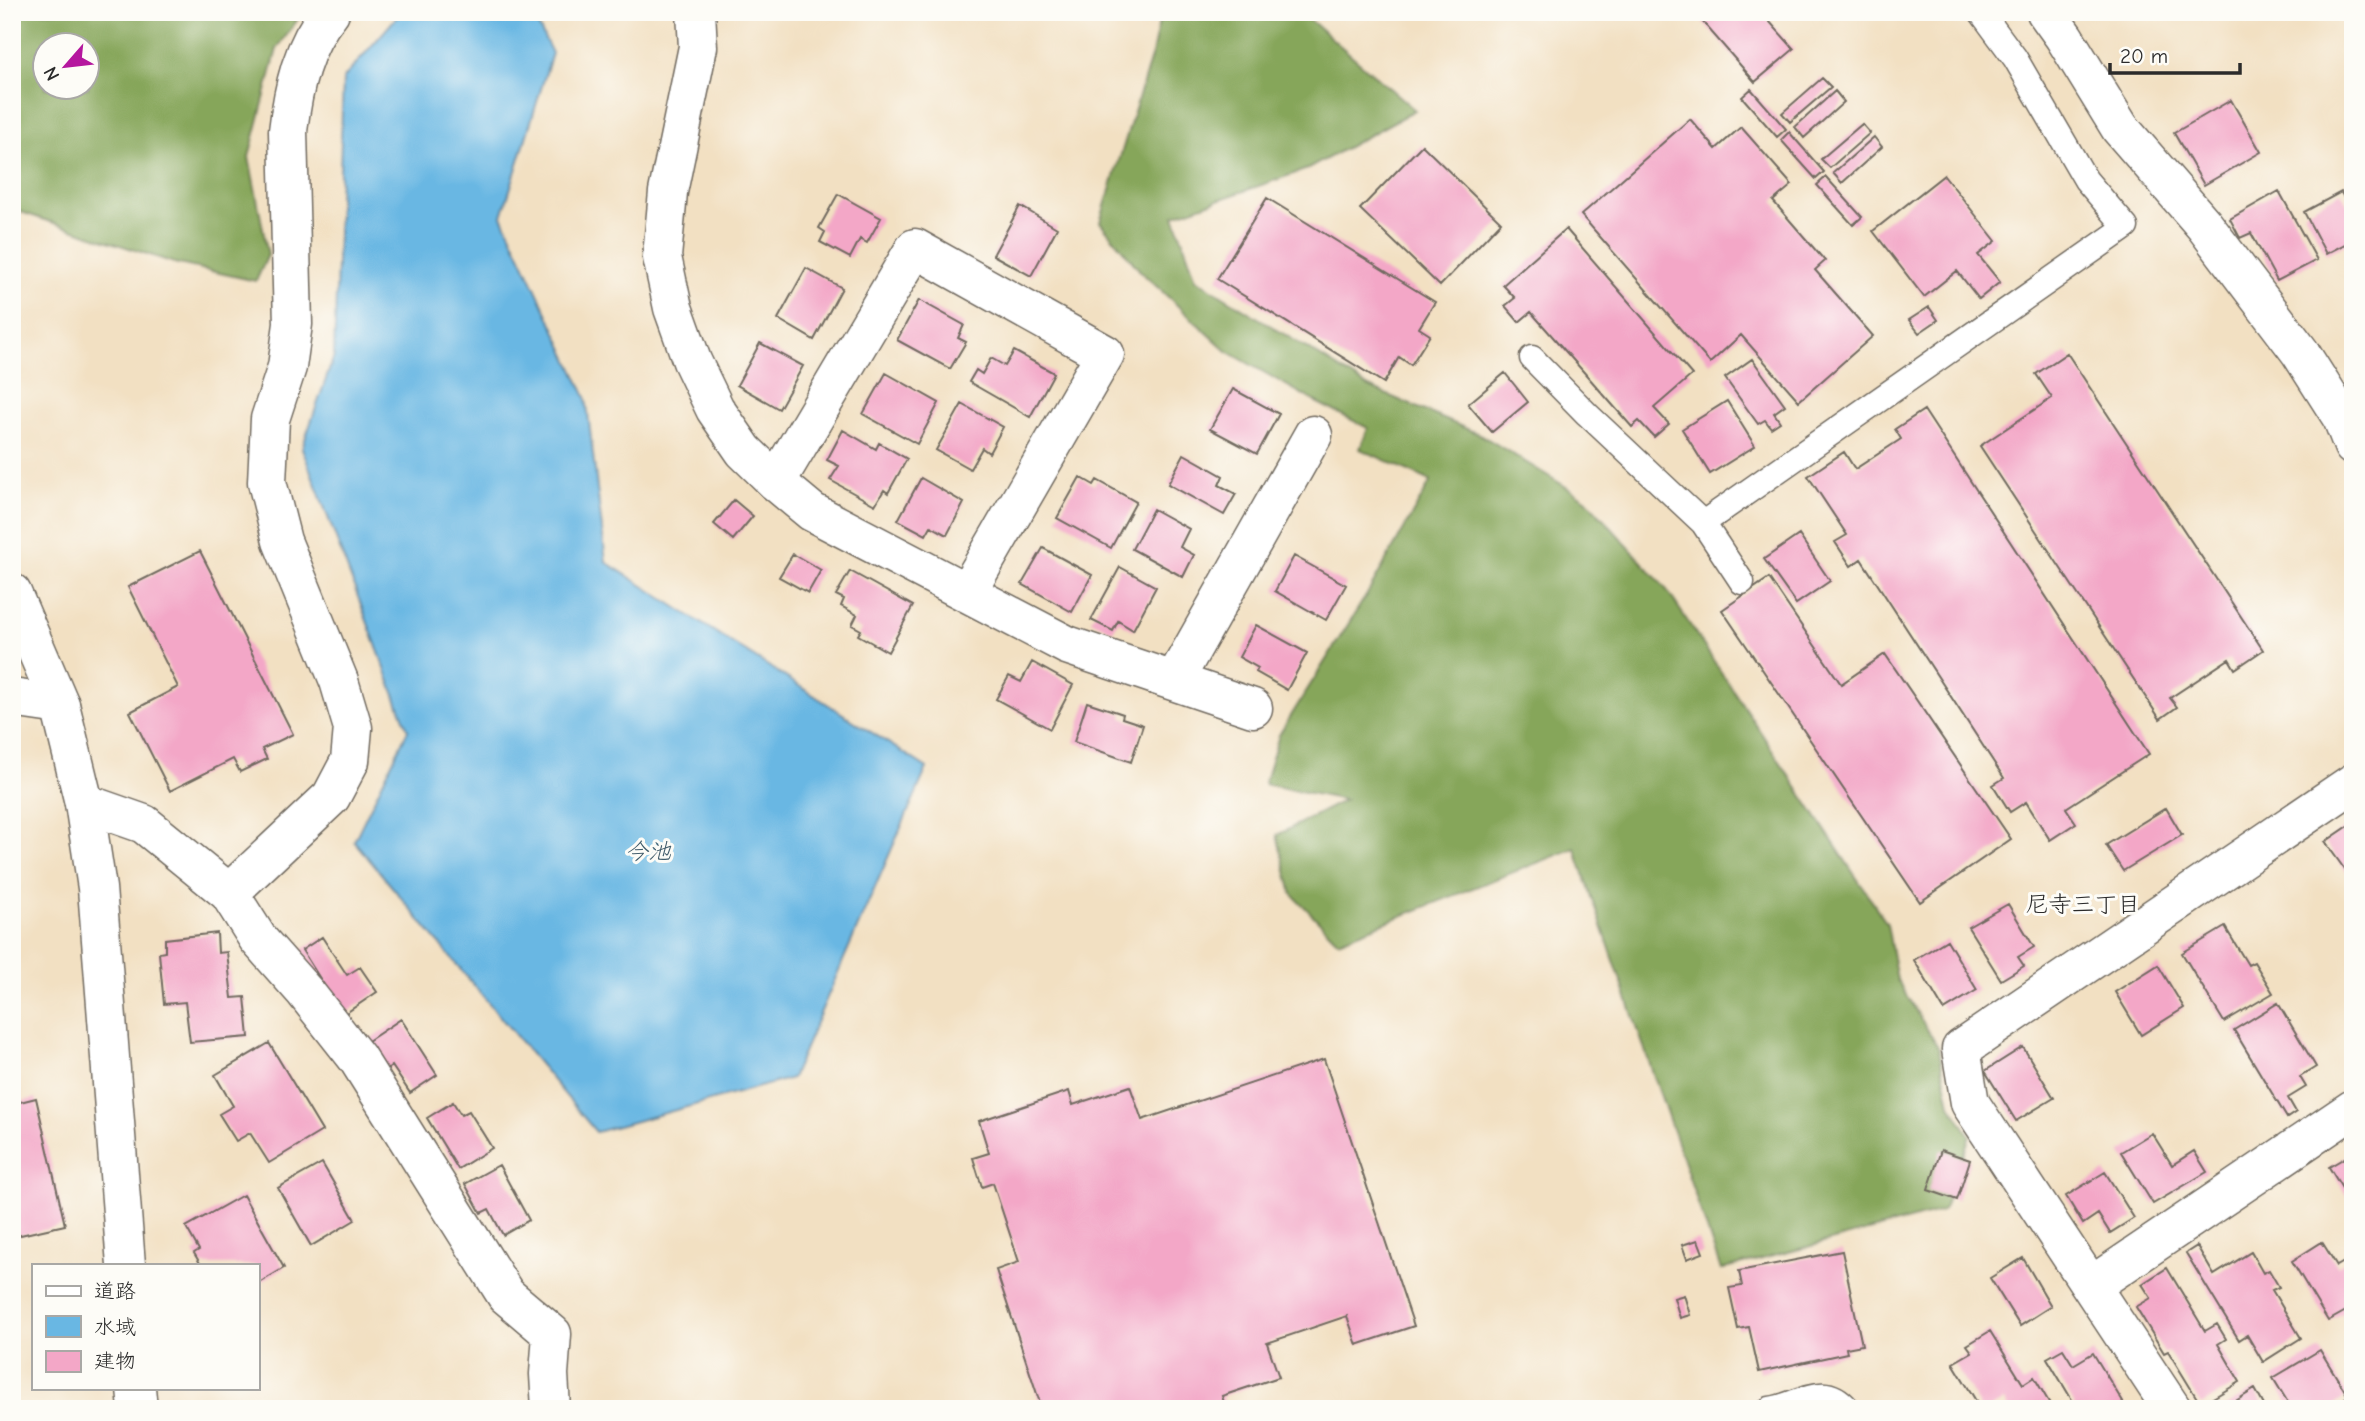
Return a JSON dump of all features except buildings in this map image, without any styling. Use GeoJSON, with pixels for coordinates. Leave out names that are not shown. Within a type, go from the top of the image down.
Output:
{"type":"FeatureCollection","features":[{"type":"Feature","properties":{"kind":"street"},"geometry":{"type":"LineString","coordinates":[[229,893],[331,797],[350,761],[353,728],[339,681],[282,541],[267,482],[270,419],[287,367],[293,324],[288,131],[291,99],[306,49],[330,12]]}},
{"type":"Feature","properties":{"kind":"street"},"geometry":{"type":"LineString","coordinates":[[695,12],[698,47],[668,192],[662,257],[673,308],[684,340],[715,409],[744,451],[812,512],[1067,645],[1253,708]]}},
{"type":"Feature","properties":{"kind":"street"},"geometry":{"type":"LineString","coordinates":[[2046,12],[2120,128],[2204,225],[2301,352],[2349,428]]}},
{"type":"Feature","properties":{"kind":"street"},"geometry":{"type":"LineString","coordinates":[[776,482],[915,248],[1105,354],[967,592]]}},
{"type":"Feature","properties":{"kind":"street"},"geometry":{"type":"LineString","coordinates":[[1174,681],[1313,435]]}},
{"type":"Feature","properties":{"kind":"street"},"geometry":{"type":"LineString","coordinates":[[12,593],[40,653],[60,705],[84,803],[97,888],[126,1264]]}},
{"type":"Feature","properties":{"kind":"street"},"geometry":{"type":"LineString","coordinates":[[12,698],[60,705]]}},
{"type":"Feature","properties":{"kind":"street"},"geometry":{"type":"LineString","coordinates":[[2172,1409],[1970,1103],[1961,1049],[2353,783]]}},
{"type":"Feature","properties":{"kind":"street"},"geometry":{"type":"LineString","coordinates":[[84,803],[144,824],[229,893],[258,940],[305,992],[357,1058],[506,1294],[552,1334],[549,1374],[551,1409]]}},
{"type":"Feature","properties":{"kind":"street"},"geometry":{"type":"LineString","coordinates":[[2091,1286],[2353,1109]]}},
{"type":"Feature","properties":{"kind":"street"},"geometry":{"type":"LineString","coordinates":[[136,1390],[138,1409]]}},
{"type":"Feature","properties":{"kind":"lane"},"geometry":{"type":"LineString","coordinates":[[1703,523],[2126,227],[2086,180],[2015,58],[1981,12]]}},
{"type":"Feature","properties":{"kind":"lane"},"geometry":{"type":"LineString","coordinates":[[1532,358],[1587,414],[1703,523],[1742,582]]}},
{"type":"Feature","properties":{"kind":"lane"},"geometry":{"type":"LineString","coordinates":[[1770,1409],[1822,1393],[1840,1399],[1848,1409]]}},
{"type":"Feature","properties":{"kind":"green space"},"geometry":{"type":"Polygon","coordinates":[[[12,12],[303,12],[277,49],[249,157],[268,255],[256,281],[174,263],[12,209],[12,12]]]}},
{"type":"Feature","properties":{"kind":"green space"},"geometry":{"type":"Polygon","coordinates":[[[1161,12],[1301,12],[1415,110],[1308,169],[1174,215],[1196,279],[1369,387],[1481,435],[1586,499],[1667,590],[1887,924],[1897,980],[1938,1047],[1950,1104],[1970,1136],[1943,1211],[1721,1270],[1575,848],[1338,941],[1292,894],[1277,835],[1345,800],[1264,784],[1279,735],[1369,591],[1431,481],[1360,449],[1368,428],[1314,401],[1227,351],[1141,272],[1100,222],[1152,54],[1161,12]]]}},
{"type":"Feature","properties":{"kind":"water","name":"今池"},"geometry":{"type":"Polygon","coordinates":[[[401,12],[532,13],[552,53],[502,216],[586,397],[606,562],[927,768],[792,1078],[596,1132],[354,841],[408,730],[302,448],[334,356],[343,79],[401,12]]]}},
{"type":"Feature","properties":{"kind":"district","name":"尼寺三丁目"},"geometry":{"type":"Point","coordinates":[2083,904]}}]}
